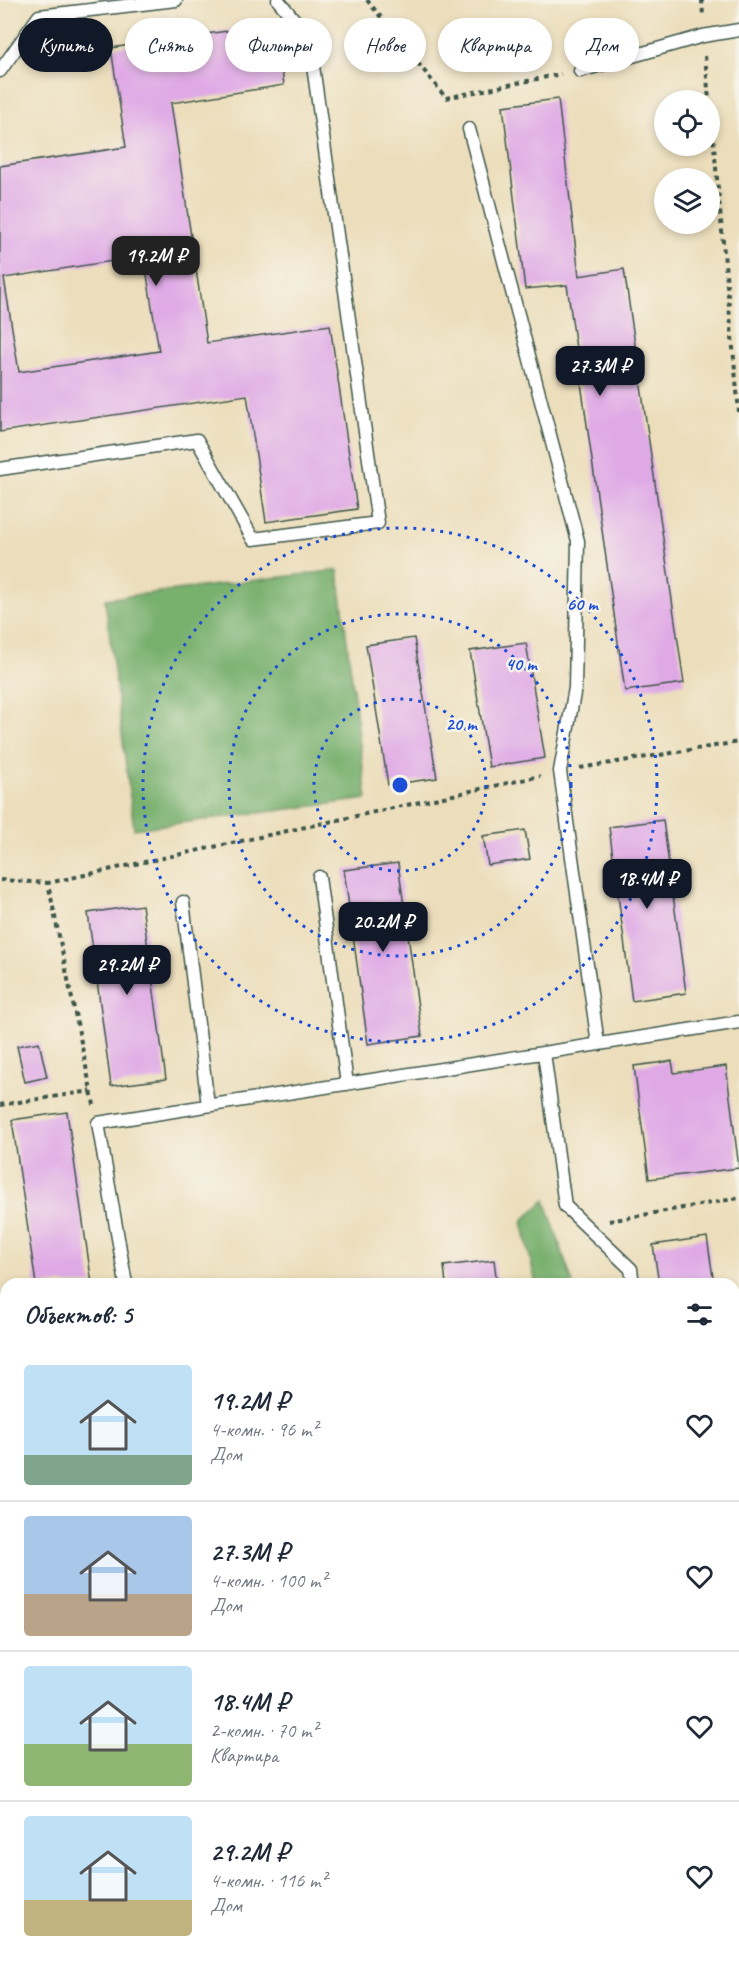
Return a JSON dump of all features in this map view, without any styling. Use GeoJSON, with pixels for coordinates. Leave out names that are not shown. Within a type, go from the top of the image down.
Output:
{"type":"FeatureCollection","features":[{"type":"Feature","properties":{"kind":"lane"},"geometry":{"type":"LineString","coordinates":[[0,71],[39,16],[83,6],[176,0]]}},
{"type":"Feature","properties":{"kind":"lane"},"geometry":{"type":"LineString","coordinates":[[0,469],[197,440],[253,539],[378,523],[309,38],[278,0]]}},
{"type":"Feature","properties":{"kind":"lane"},"geometry":{"type":"LineString","coordinates":[[639,54],[704,36],[739,30]]}},
{"type":"Feature","properties":{"kind":"lane"},"geometry":{"type":"LineString","coordinates":[[469,129],[578,541],[575,688],[560,771],[598,1044]]}},
{"type":"Feature","properties":{"kind":"lane"},"geometry":{"type":"LineString","coordinates":[[320,877],[347,1084]]}},
{"type":"Feature","properties":{"kind":"lane"},"geometry":{"type":"LineString","coordinates":[[183,903],[208,1105]]}},
{"type":"Feature","properties":{"kind":"lane"},"geometry":{"type":"LineString","coordinates":[[125,1278],[98,1123],[739,1022]]}},
{"type":"Feature","properties":{"kind":"lane"},"geometry":{"type":"LineString","coordinates":[[544,1053],[565,1206],[631,1269],[632,1278]]}},
{"type":"Feature","properties":{"kind":"path"},"geometry":{"type":"LineString","coordinates":[[368,0],[446,98],[575,72]]}},
{"type":"Feature","properties":{"kind":"path"},"geometry":{"type":"LineString","coordinates":[[715,156],[739,412]]}},
{"type":"Feature","properties":{"kind":"path"},"geometry":{"type":"LineString","coordinates":[[0,880],[48,883],[560,771],[739,742]]}},
{"type":"Feature","properties":{"kind":"path"},"geometry":{"type":"LineString","coordinates":[[48,883],[98,1123]]}},
{"type":"Feature","properties":{"kind":"path"},"geometry":{"type":"LineString","coordinates":[[0,1105],[92,1091]]}},
{"type":"Feature","properties":{"kind":"path"},"geometry":{"type":"LineString","coordinates":[[584,1225],[739,1198]]}},
{"type":"Feature","properties":{"kind":"green space"},"geometry":{"type":"Polygon","coordinates":[[[338,570],[367,799],[134,829],[105,599],[338,570]]]}},
{"type":"Feature","properties":{"kind":"green space"},"geometry":{"type":"Polygon","coordinates":[[[545,1200],[571,1278],[535,1278],[522,1221],[545,1200]]]}},
{"type":"Feature","properties":{"kind":"building"},"geometry":{"type":"Polygon","coordinates":[[[225,31],[225,72],[282,72],[284,85],[171,103],[207,343],[330,325],[357,509],[266,522],[247,395],[0,432],[0,166],[126,147],[113,48],[125,46],[125,72],[213,72],[213,33],[225,31]],[[144,256],[4,278],[19,372],[159,351],[144,256]]]}},
{"type":"Feature","properties":{"kind":"building"},"geometry":{"type":"Polygon","coordinates":[[[558,99],[579,276],[624,269],[684,683],[625,691],[567,285],[525,289],[503,106],[558,99]]]}},
{"type":"Feature","properties":{"kind":"building"},"geometry":{"type":"Polygon","coordinates":[[[414,638],[437,778],[388,785],[366,645],[414,638]]]}},
{"type":"Feature","properties":{"kind":"building"},"geometry":{"type":"Polygon","coordinates":[[[526,643],[545,758],[489,767],[470,651],[526,643]]]}},
{"type":"Feature","properties":{"kind":"building"},"geometry":{"type":"Polygon","coordinates":[[[663,820],[686,993],[632,1001],[609,827],[663,820]]]}},
{"type":"Feature","properties":{"kind":"building"},"geometry":{"type":"Polygon","coordinates":[[[525,830],[530,859],[488,865],[483,836],[525,830]]]}},
{"type":"Feature","properties":{"kind":"building"},"geometry":{"type":"Polygon","coordinates":[[[398,863],[422,1036],[368,1044],[344,870],[398,863]]]}},
{"type":"Feature","properties":{"kind":"building"},"geometry":{"type":"Polygon","coordinates":[[[142,905],[166,1079],[111,1086],[88,913],[142,905]]]}},
{"type":"Feature","properties":{"kind":"building"},"geometry":{"type":"Polygon","coordinates":[[[39,1042],[47,1077],[25,1082],[17,1046],[39,1042]]]}},
{"type":"Feature","properties":{"kind":"building"},"geometry":{"type":"Polygon","coordinates":[[[672,1061],[674,1073],[726,1066],[739,1168],[649,1179],[634,1066],[672,1061]]]}},
{"type":"Feature","properties":{"kind":"building"},"geometry":{"type":"Polygon","coordinates":[[[67,1112],[91,1278],[35,1278],[12,1120],[67,1112]]]}},
{"type":"Feature","properties":{"kind":"building"},"geometry":{"type":"Polygon","coordinates":[[[707,1237],[713,1278],[658,1278],[653,1245],[707,1237]]]}},
{"type":"Feature","properties":{"kind":"building"},"geometry":{"type":"Polygon","coordinates":[[[494,1260],[496,1278],[445,1278],[444,1266],[494,1260]]]}}]}
